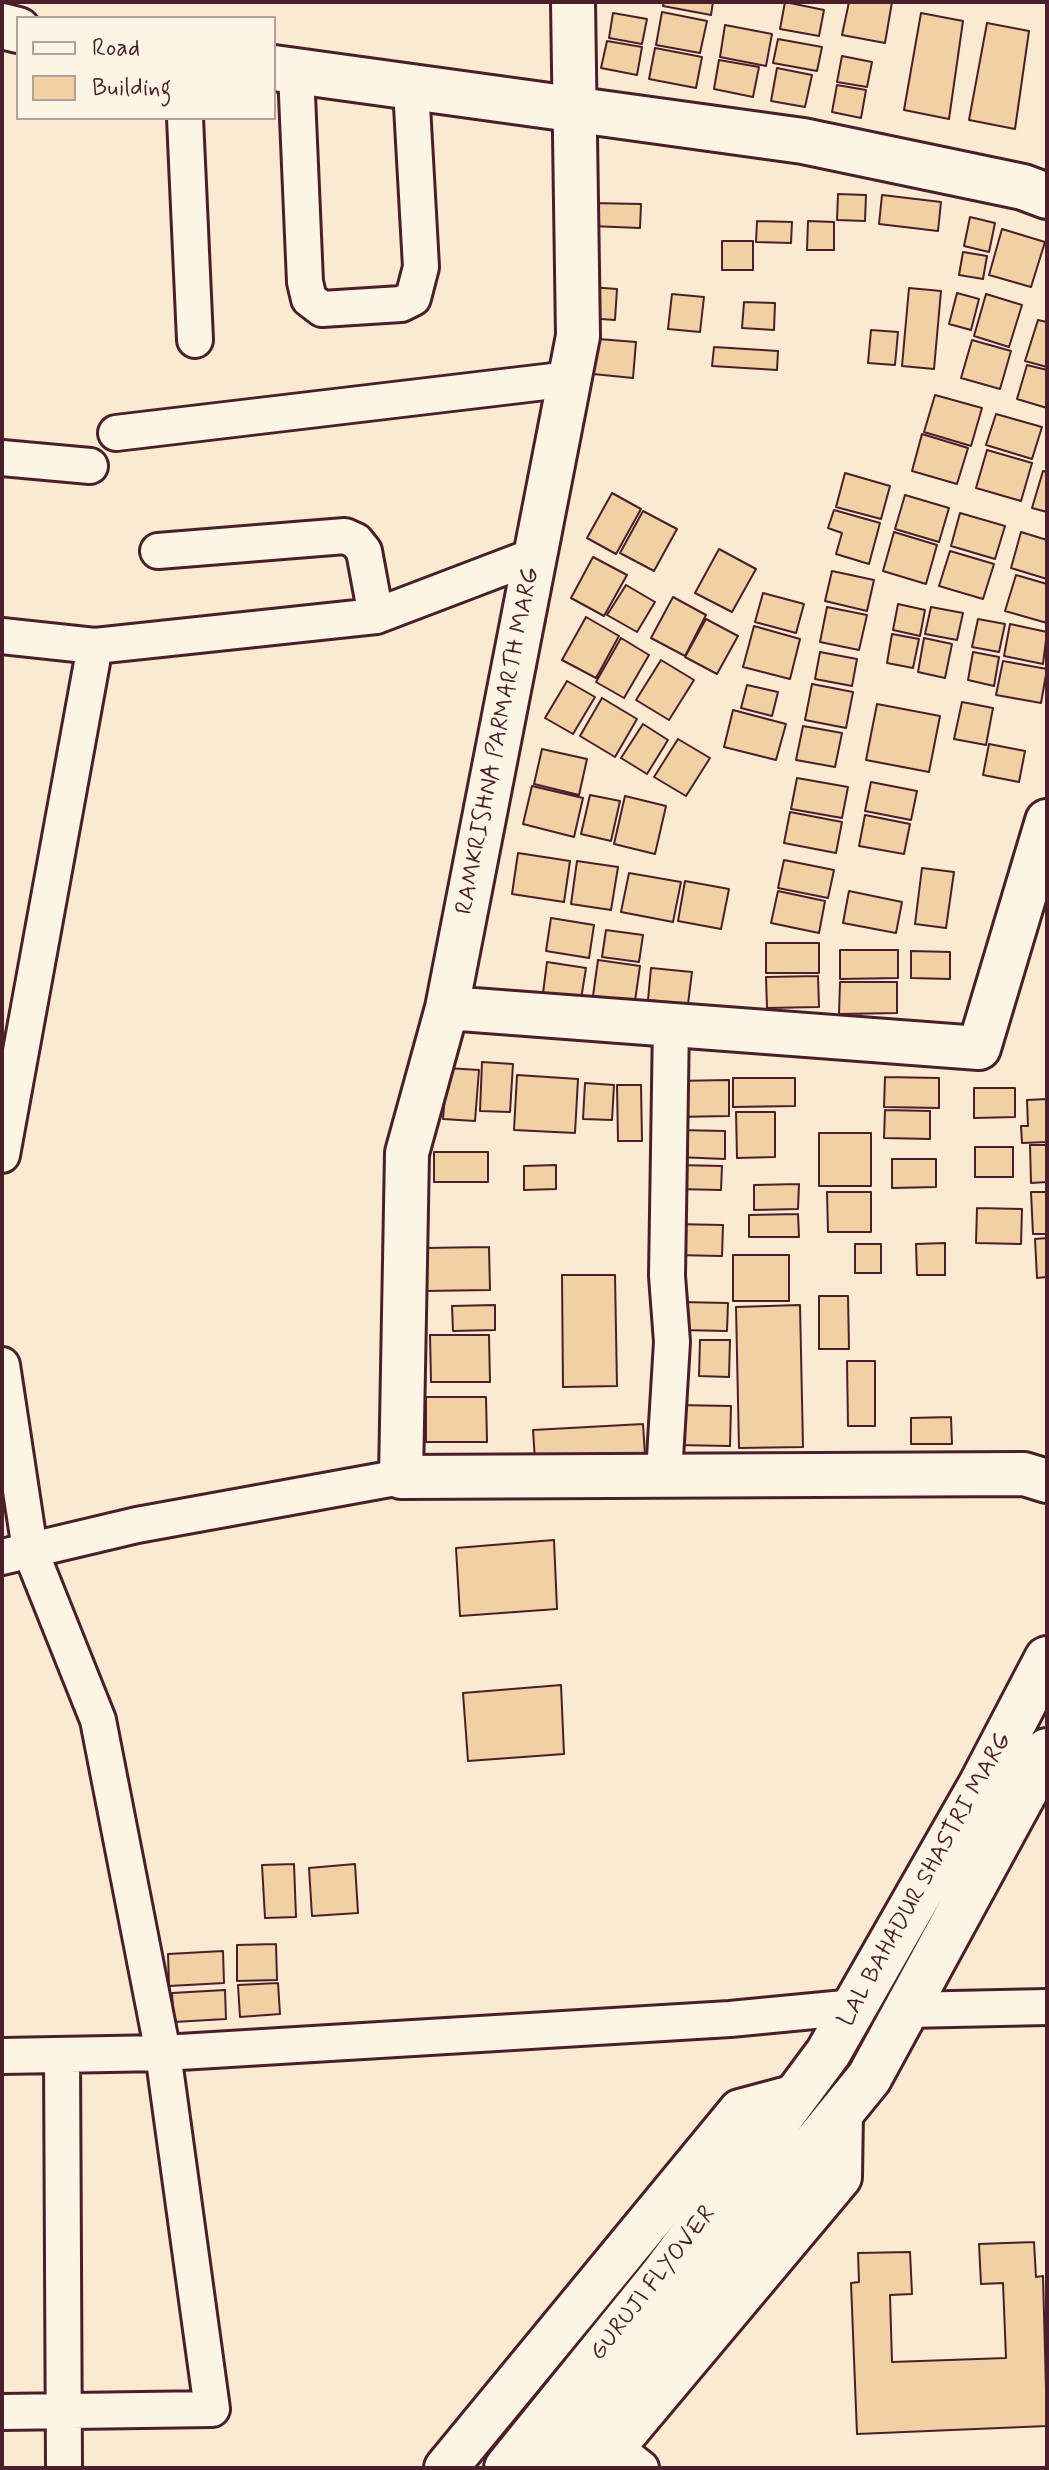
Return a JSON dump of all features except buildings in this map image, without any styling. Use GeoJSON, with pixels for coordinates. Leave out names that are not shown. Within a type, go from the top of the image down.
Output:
{"type":"FeatureCollection","features":[{"type":"Feature","properties":{"kind":"main road"},"geometry":{"type":"LineString","coordinates":[[285,70],[803,141],[1023,187],[1047,196]]}},
{"type":"Feature","properties":{"kind":"main road","name":"LAL BAHADUR SHASTRI MARG"},"geometry":{"type":"LineString","coordinates":[[796,2096],[828,2053],[855,2007],[980,1787],[1047,1659]]}},
{"type":"Feature","properties":{"kind":"main road","name":"LAL BAHADUR SHASTRI MARG"},"geometry":{"type":"LineString","coordinates":[[841,2112],[869,2078],[1047,1751]]}},
{"type":"Feature","properties":{"kind":"main road","name":"GURUJI FLYOVER"},"geometry":{"type":"LineString","coordinates":[[551,2468],[773,2162],[796,2096]]}},
{"type":"Feature","properties":{"kind":"main road","name":"GURUJI FLYOVER"},"geometry":{"type":"LineString","coordinates":[[507,2468],[663,2275],[773,2162],[841,2112]]}},
{"type":"Feature","properties":{"kind":"street","name":"RAMKRISHNA PARMARTH MARG"},"geometry":{"type":"LineString","coordinates":[[401,1477],[407,1153],[447,1008],[578,336],[573,2]]}},
{"type":"Feature","properties":{"kind":"street"},"geometry":{"type":"LineString","coordinates":[[285,70],[305,282],[309,299],[322,309],[401,304],[413,298],[421,267],[411,88]]}},
{"type":"Feature","properties":{"kind":"street"},"geometry":{"type":"LineString","coordinates":[[185,120],[195,340]]}},
{"type":"Feature","properties":{"kind":"street"},"geometry":{"type":"LineString","coordinates":[[116,433],[570,379]]}},
{"type":"Feature","properties":{"kind":"street"},"geometry":{"type":"LineString","coordinates":[[2,458],[90,466]]}},
{"type":"Feature","properties":{"kind":"street"},"geometry":{"type":"LineString","coordinates":[[158,551],[345,536],[356,541],[364,551],[376,616]]}},
{"type":"Feature","properties":{"kind":"street"},"geometry":{"type":"LineString","coordinates":[[2,636],[95,646],[376,616],[536,555]]}},
{"type":"Feature","properties":{"kind":"street"},"geometry":{"type":"LineString","coordinates":[[2,1155],[95,646]]}},
{"type":"Feature","properties":{"kind":"street"},"geometry":{"type":"LineString","coordinates":[[447,1008],[979,1048],[1039,878],[1047,821]]}},
{"type":"Feature","properties":{"kind":"street"},"geometry":{"type":"LineString","coordinates":[[664,1474],[672,1342],[667,1276],[671,1024]]}},
{"type":"Feature","properties":{"kind":"street"},"geometry":{"type":"LineString","coordinates":[[2,1365],[16,1554],[98,1720],[163,2053],[212,2409],[2,2412]]}},
{"type":"Feature","properties":{"kind":"street"},"geometry":{"type":"LineString","coordinates":[[16,1554],[137,1525],[401,1477],[1024,1474],[1047,1481]]}},
{"type":"Feature","properties":{"kind":"street"},"geometry":{"type":"LineString","coordinates":[[2,2056],[163,2053],[730,2019],[855,2007]]}},
{"type":"Feature","properties":{"kind":"street"},"geometry":{"type":"LineString","coordinates":[[906,2010],[1047,2007]]}},
{"type":"Feature","properties":{"kind":"street"},"geometry":{"type":"LineString","coordinates":[[62,2055],[64,2468]]}},
{"type":"Feature","properties":{"kind":"street"},"geometry":{"type":"LineString","coordinates":[[446,2468],[740,2111],[796,2096]]}},
{"type":"Feature","properties":{"kind":"street"},"geometry":{"type":"LineString","coordinates":[[617,2461],[840,2177],[841,2112]]}}]}
